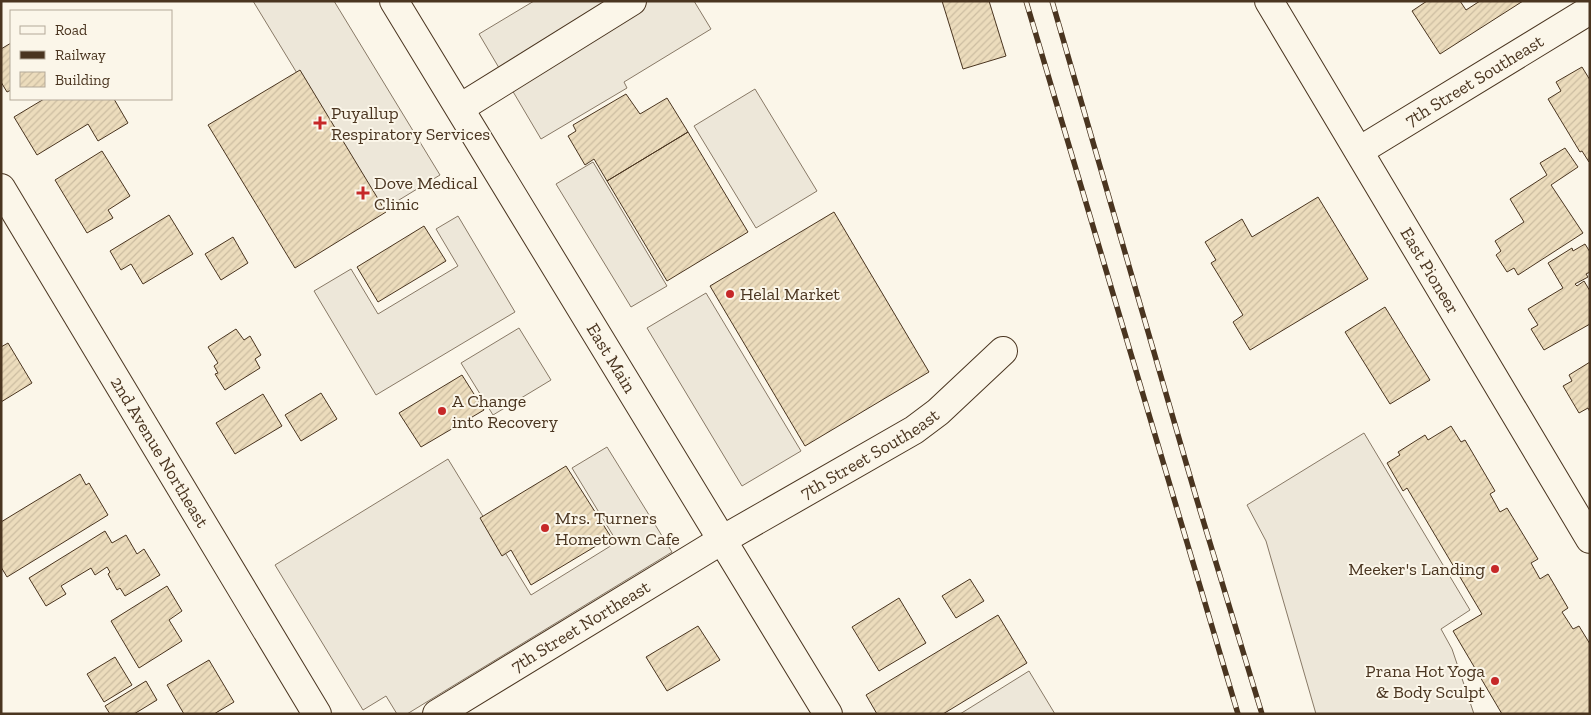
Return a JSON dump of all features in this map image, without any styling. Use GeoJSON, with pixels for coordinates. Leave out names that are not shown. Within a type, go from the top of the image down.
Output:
{"type":"FeatureCollection","features":[{"type":"Feature","properties":{"kind":"street","name":"East Main"},"geometry":{"type":"LineString","coordinates":[[394,1],[828,714]]}},
{"type":"Feature","properties":{"kind":"street"},"geometry":{"type":"LineString","coordinates":[[460,108],[632,1]]}},
{"type":"Feature","properties":{"kind":"street","name":"East Pioneer"},"geometry":{"type":"LineString","coordinates":[[1269,1],[1590,539]]}},
{"type":"Feature","properties":{"kind":"street","name":"7th Street Southeast"},"geometry":{"type":"LineString","coordinates":[[1359,151],[1590,10]]}},
{"type":"Feature","properties":{"kind":"street","name":"2nd Avenue Northeast"},"geometry":{"type":"LineString","coordinates":[[1,188],[317,714]]}},
{"type":"Feature","properties":{"kind":"street","name":"7th Street Southeast"},"geometry":{"type":"LineString","coordinates":[[722,540],[914,430],[938,412],[1003,351]]}},
{"type":"Feature","properties":{"kind":"street","name":"7th Street Northeast"},"geometry":{"type":"LineString","coordinates":[[437,714],[722,540]]}},
{"type":"Feature","properties":{"kind":"shaded area"},"geometry":{"type":"Polygon","coordinates":[[[253,1],[334,1],[440,175],[381,211],[253,1]]]}},
{"type":"Feature","properties":{"kind":"shaded area"},"geometry":{"type":"Polygon","coordinates":[[[534,1],[694,1],[711,29],[624,82],[627,88],[541,139],[479,34],[534,1]]]}},
{"type":"Feature","properties":{"kind":"shaded area"},"geometry":{"type":"Polygon","coordinates":[[[755,89],[817,191],[756,228],[694,126],[755,89]]]}},
{"type":"Feature","properties":{"kind":"shaded area"},"geometry":{"type":"Polygon","coordinates":[[[593,162],[667,286],[631,307],[556,184],[593,162]]]}},
{"type":"Feature","properties":{"kind":"shaded area"},"geometry":{"type":"Polygon","coordinates":[[[458,216],[515,312],[376,395],[314,291],[351,269],[378,314],[458,266],[436,229],[458,216]]]}},
{"type":"Feature","properties":{"kind":"shaded area"},"geometry":{"type":"Polygon","coordinates":[[[706,293],[801,451],[742,486],[647,328],[706,293]]]}},
{"type":"Feature","properties":{"kind":"shaded area"},"geometry":{"type":"Polygon","coordinates":[[[519,328],[551,380],[493,415],[461,363],[519,328]]]}},
{"type":"Feature","properties":{"kind":"shaded area"},"geometry":{"type":"Polygon","coordinates":[[[1364,433],[1470,610],[1441,629],[1452,649],[1474,714],[1316,714],[1266,541],[1247,505],[1364,433]]]}},
{"type":"Feature","properties":{"kind":"shaded area"},"geometry":{"type":"Polygon","coordinates":[[[607,447],[672,552],[407,714],[397,714],[386,696],[363,710],[275,565],[448,459],[531,595],[617,542],[572,468],[607,447]]]}},
{"type":"Feature","properties":{"kind":"shaded area"},"geometry":{"type":"Polygon","coordinates":[[[1029,671],[1055,714],[960,714],[1029,671]]]}},
{"type":"Feature","properties":{"kind":"building"},"geometry":{"type":"Polygon","coordinates":[[[942,1],[989,1],[1006,56],[963,69],[942,1]]]}},
{"type":"Feature","properties":{"kind":"building"},"geometry":{"type":"Polygon","coordinates":[[[1427,1],[1460,1],[1466,10],[1480,1],[1523,1],[1440,54],[1412,11],[1427,1]]]}},
{"type":"Feature","properties":{"kind":"building"},"geometry":{"type":"Polygon","coordinates":[[[10,44],[10,90],[7,92],[1,82],[1,49],[10,44]]]}},
{"type":"Feature","properties":{"kind":"building"},"geometry":{"type":"Polygon","coordinates":[[[1582,67],[1590,80],[1589,162],[1582,151],[1580,152],[1548,99],[1561,91],[1556,82],[1582,67]]]}},
{"type":"Feature","properties":{"kind":"building"},"geometry":{"type":"Polygon","coordinates":[[[300,70],[386,212],[295,268],[208,125],[300,70]]]}},
{"type":"Feature","properties":{"kind":"building"},"geometry":{"type":"Polygon","coordinates":[[[626,94],[640,114],[667,98],[688,132],[607,181],[594,159],[585,165],[568,136],[576,131],[573,125],[626,94]]]}},
{"type":"Feature","properties":{"kind":"building"},"geometry":{"type":"Polygon","coordinates":[[[42,100],[115,100],[128,123],[98,141],[88,124],[37,155],[14,117],[42,100]]]}},
{"type":"Feature","properties":{"kind":"building"},"geometry":{"type":"Polygon","coordinates":[[[688,132],[748,232],[667,281],[607,181],[688,132]]]}},
{"type":"Feature","properties":{"kind":"building"},"geometry":{"type":"Polygon","coordinates":[[[1565,148],[1578,167],[1551,185],[1583,233],[1518,275],[1514,268],[1507,272],[1496,255],[1501,251],[1495,241],[1524,222],[1510,199],[1547,175],[1540,163],[1565,148]]]}},
{"type":"Feature","properties":{"kind":"building"},"geometry":{"type":"Polygon","coordinates":[[[102,151],[130,196],[108,210],[113,218],[87,233],[55,180],[102,151]]]}},
{"type":"Feature","properties":{"kind":"building"},"geometry":{"type":"Polygon","coordinates":[[[1318,197],[1368,279],[1250,350],[1233,322],[1243,315],[1211,263],[1216,260],[1205,242],[1242,219],[1252,237],[1318,197]]]}},
{"type":"Feature","properties":{"kind":"building"},"geometry":{"type":"Polygon","coordinates":[[[834,212],[929,372],[805,446],[710,286],[834,212]]]}},
{"type":"Feature","properties":{"kind":"building"},"geometry":{"type":"Polygon","coordinates":[[[169,215],[193,254],[143,284],[131,264],[121,270],[110,251],[169,215]]]}},
{"type":"Feature","properties":{"kind":"building"},"geometry":{"type":"Polygon","coordinates":[[[424,226],[446,261],[378,302],[357,267],[424,226]]]}},
{"type":"Feature","properties":{"kind":"building"},"geometry":{"type":"Polygon","coordinates":[[[233,237],[248,263],[221,280],[205,254],[233,237]]]}},
{"type":"Feature","properties":{"kind":"building"},"geometry":{"type":"Polygon","coordinates":[[[1585,244],[1590,252],[1590,272],[1586,274],[1588,277],[1575,284],[1577,286],[1584,281],[1590,291],[1590,324],[1544,350],[1531,329],[1538,325],[1528,309],[1563,288],[1548,263],[1572,248],[1573,251],[1585,244]]]}},
{"type":"Feature","properties":{"kind":"building"},"geometry":{"type":"Polygon","coordinates":[[[1385,307],[1430,380],[1390,404],[1345,332],[1385,307]]]}},
{"type":"Feature","properties":{"kind":"building"},"geometry":{"type":"Polygon","coordinates":[[[236,329],[244,340],[250,336],[261,355],[255,359],[260,368],[225,390],[215,374],[218,373],[214,366],[218,363],[208,347],[236,329]]]}},
{"type":"Feature","properties":{"kind":"building"},"geometry":{"type":"Polygon","coordinates":[[[8,343],[32,383],[1,402],[1,347],[8,343]]]}},
{"type":"Feature","properties":{"kind":"building"},"geometry":{"type":"Polygon","coordinates":[[[1590,362],[1590,412],[1588,408],[1579,413],[1563,386],[1572,381],[1569,375],[1590,362]]]}},
{"type":"Feature","properties":{"kind":"building","name":"A Change into Recovery"},"geometry":{"type":"Polygon","coordinates":[[[462,375],[484,410],[421,447],[399,413],[462,375]]]}},
{"type":"Feature","properties":{"kind":"building"},"geometry":{"type":"Polygon","coordinates":[[[321,393],[337,419],[301,441],[285,415],[321,393]]]}},
{"type":"Feature","properties":{"kind":"building"},"geometry":{"type":"Polygon","coordinates":[[[263,394],[282,426],[235,454],[216,423],[263,394]]]}},
{"type":"Feature","properties":{"kind":"building","name":"Meeker's Landing"},"geometry":{"type":"Polygon","coordinates":[[[1451,426],[1461,442],[1465,440],[1495,491],[1490,494],[1500,512],[1507,508],[1538,559],[1531,563],[1540,579],[1548,574],[1568,608],[1562,612],[1573,629],[1579,626],[1590,644],[1590,714],[1502,714],[1453,631],[1482,614],[1407,488],[1403,491],[1387,463],[1400,455],[1398,452],[1425,435],[1428,440],[1451,426]]]}},
{"type":"Feature","properties":{"kind":"building","name":"Mrs. Turners Hometown Cafe"},"geometry":{"type":"Polygon","coordinates":[[[566,466],[611,537],[531,585],[511,550],[502,556],[480,518],[566,466]]]}},
{"type":"Feature","properties":{"kind":"building"},"geometry":{"type":"Polygon","coordinates":[[[80,474],[86,485],[89,483],[108,515],[7,577],[1,567],[1,522],[80,474]]]}},
{"type":"Feature","properties":{"kind":"building"},"geometry":{"type":"Polygon","coordinates":[[[105,531],[112,543],[126,535],[137,554],[144,549],[160,575],[125,596],[120,588],[117,590],[108,574],[110,572],[107,567],[95,575],[91,568],[61,586],[66,594],[46,606],[29,578],[105,531]]]}},
{"type":"Feature","properties":{"kind":"building"},"geometry":{"type":"Polygon","coordinates":[[[970,579],[984,601],[956,618],[942,596],[970,579]]]}},
{"type":"Feature","properties":{"kind":"building"},"geometry":{"type":"Polygon","coordinates":[[[167,586],[182,611],[169,620],[182,641],[139,668],[111,621],[167,586]]]}},
{"type":"Feature","properties":{"kind":"building"},"geometry":{"type":"Polygon","coordinates":[[[899,598],[926,643],[879,671],[852,627],[899,598]]]}},
{"type":"Feature","properties":{"kind":"building"},"geometry":{"type":"Polygon","coordinates":[[[998,615],[1027,663],[943,714],[877,714],[866,695],[998,615]]]}},
{"type":"Feature","properties":{"kind":"building"},"geometry":{"type":"Polygon","coordinates":[[[698,626],[720,660],[667,691],[646,657],[698,626]]]}},
{"type":"Feature","properties":{"kind":"building"},"geometry":{"type":"Polygon","coordinates":[[[115,657],[132,685],[104,702],[87,674],[115,657]]]}},
{"type":"Feature","properties":{"kind":"building"},"geometry":{"type":"Polygon","coordinates":[[[209,660],[234,702],[214,714],[184,714],[167,685],[209,660]]]}},
{"type":"Feature","properties":{"kind":"building"},"geometry":{"type":"Polygon","coordinates":[[[146,681],[157,700],[134,714],[110,714],[105,706],[146,681]]]}},
{"type":"Feature","properties":{"kind":"railway"},"geometry":{"type":"LineString","coordinates":[[1026,1],[1238,714]]}},
{"type":"Feature","properties":{"kind":"railway"},"geometry":{"type":"LineString","coordinates":[[1052,1],[1196,497],[1262,714]]}},
{"type":"Feature","properties":{"kind":"place","name":"Puyallup Respiratory Services"},"geometry":{"type":"Point","coordinates":[320,123]}},
{"type":"Feature","properties":{"kind":"place","name":"Dove Medical Clinic"},"geometry":{"type":"Point","coordinates":[363,193]}},
{"type":"Feature","properties":{"kind":"place","name":"Helal Market"},"geometry":{"type":"Point","coordinates":[730,294]}},
{"type":"Feature","properties":{"kind":"place","name":"A Change into Recovery"},"geometry":{"type":"Point","coordinates":[442,411]}},
{"type":"Feature","properties":{"kind":"place","name":"Mrs. Turners Hometown Cafe"},"geometry":{"type":"Point","coordinates":[545,528]}},
{"type":"Feature","properties":{"kind":"place","name":"Meeker's Landing"},"geometry":{"type":"Point","coordinates":[1495,569]}},
{"type":"Feature","properties":{"kind":"place","name":"Prana Hot Yoga & Body Sculpt"},"geometry":{"type":"Point","coordinates":[1495,681]}}]}
